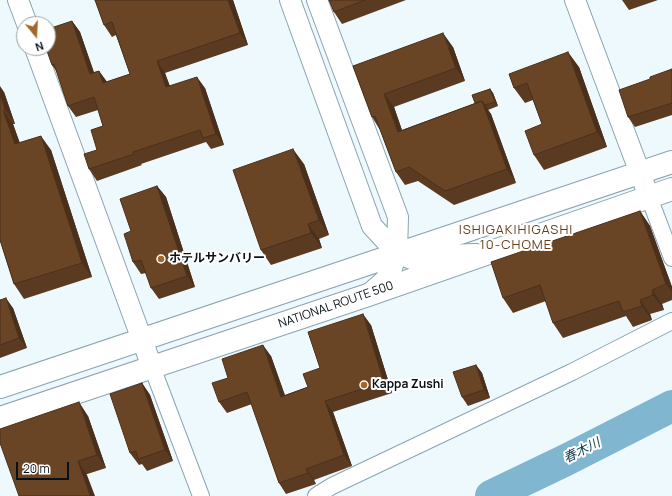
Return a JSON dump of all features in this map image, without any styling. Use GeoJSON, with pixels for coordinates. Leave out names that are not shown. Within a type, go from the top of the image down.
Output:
{"type":"FeatureCollection","features":[{"type":"Feature","properties":{"kind":"highway"},"geometry":{"type":"LineString","coordinates":[[0,387],[672,162]]}},
{"type":"Feature","properties":{"kind":"highway","name":"NATIONAL ROUTE 500"},"geometry":{"type":"LineString","coordinates":[[0,418],[368,295],[672,189]]}},
{"type":"Feature","properties":{"kind":"street"},"geometry":{"type":"LineString","coordinates":[[18,0],[23,16]]}},
{"type":"Feature","properties":{"kind":"street"},"geometry":{"type":"LineString","coordinates":[[290,0],[372,226],[397,254],[414,260],[440,255],[485,253]]}},
{"type":"Feature","properties":{"kind":"street"},"geometry":{"type":"LineString","coordinates":[[317,0],[398,217],[397,254],[392,268],[385,280],[368,295]]}},
{"type":"Feature","properties":{"kind":"street"},"geometry":{"type":"LineString","coordinates":[[575,0],[672,258]]}},
{"type":"Feature","properties":{"kind":"street"},"geometry":{"type":"LineString","coordinates":[[38,56],[152,367],[202,496]]}},
{"type":"Feature","properties":{"kind":"street"},"geometry":{"type":"LineString","coordinates":[[316,496],[332,486],[572,372],[672,321]]}},
{"type":"Feature","properties":{"kind":"building"},"geometry":{"type":"Polygon","coordinates":[[[95,0],[228,0],[240,33],[157,61],[166,87],[197,77],[216,134],[203,138],[200,130],[133,152],[134,154],[89,169],[84,154],[97,150],[91,130],[103,126],[94,97],[68,106],[54,64],[52,65],[49,56],[56,56],[56,26],[72,21],[90,74],[99,71],[103,83],[130,74],[112,22],[104,25],[95,0]]]}},
{"type":"Feature","properties":{"kind":"building"},"geometry":{"type":"Polygon","coordinates":[[[329,0],[365,0],[334,12],[329,0]]]}},
{"type":"Feature","properties":{"kind":"building"},"geometry":{"type":"Polygon","coordinates":[[[443,33],[456,68],[384,94],[398,132],[482,101],[507,169],[445,191],[409,167],[396,172],[375,116],[372,117],[353,66],[443,33]]]}},
{"type":"Feature","properties":{"kind":"building"},"geometry":{"type":"Polygon","coordinates":[[[568,52],[597,132],[534,155],[525,131],[542,124],[527,83],[514,88],[509,74],[568,52]]]}},
{"type":"Feature","properties":{"kind":"building"},"geometry":{"type":"Polygon","coordinates":[[[672,69],[672,103],[628,117],[619,90],[672,69]]]}},
{"type":"Feature","properties":{"kind":"building"},"geometry":{"type":"Polygon","coordinates":[[[490,89],[495,102],[485,105],[482,101],[475,103],[472,95],[490,89]]]}},
{"type":"Feature","properties":{"kind":"building"},"geometry":{"type":"Polygon","coordinates":[[[0,95],[5,109],[3,110],[15,144],[41,136],[82,263],[14,284],[0,240],[0,95]]]}},
{"type":"Feature","properties":{"kind":"building"},"geometry":{"type":"Polygon","coordinates":[[[293,149],[319,220],[308,224],[311,233],[261,250],[233,170],[293,149]]]}},
{"type":"Feature","properties":{"kind":"building","name":"ホテルサンバリー"},"geometry":{"type":"Polygon","coordinates":[[[157,186],[187,276],[151,288],[141,260],[133,262],[124,234],[131,231],[120,199],[157,186]]]}},
{"type":"Feature","properties":{"kind":"building"},"geometry":{"type":"Polygon","coordinates":[[[640,211],[666,284],[652,290],[653,295],[640,300],[642,306],[623,312],[619,301],[553,323],[540,285],[503,298],[491,262],[640,211]]]}},
{"type":"Feature","properties":{"kind":"building"},"geometry":{"type":"Polygon","coordinates":[[[6,298],[19,338],[0,345],[0,300],[6,298]]]}},
{"type":"Feature","properties":{"kind":"building"},"geometry":{"type":"Polygon","coordinates":[[[363,314],[384,382],[325,401],[344,455],[306,469],[308,473],[279,483],[247,392],[219,402],[212,383],[228,378],[222,359],[263,345],[281,397],[308,387],[303,374],[320,368],[308,332],[363,314]]]}},
{"type":"Feature","properties":{"kind":"building"},"geometry":{"type":"Polygon","coordinates":[[[476,365],[484,390],[462,397],[453,372],[476,365]]]}},
{"type":"Feature","properties":{"kind":"building"},"geometry":{"type":"Polygon","coordinates":[[[142,383],[165,450],[138,459],[136,451],[130,453],[110,394],[142,383]]]}},
{"type":"Feature","properties":{"kind":"building"},"geometry":{"type":"Polygon","coordinates":[[[79,402],[97,455],[78,461],[90,496],[19,496],[0,443],[0,429],[79,402]]]}},
{"type":"Feature","properties":{"kind":"waterway","name":"春木川"},"geometry":{"type":"LineString","coordinates":[[491,496],[672,406]]}},
{"type":"Feature","properties":{"kind":"place","name":"ホテルサンバリー"},"geometry":{"type":"Point","coordinates":[161,259]}},
{"type":"Feature","properties":{"kind":"place","name":"Kappa Zushi"},"geometry":{"type":"Point","coordinates":[364,385]}},
{"type":"Feature","properties":{"kind":"district","name":"ISHIGAKIHIGASHI 10-CHOME"},"geometry":{"type":"Point","coordinates":[516,238]}}]}
